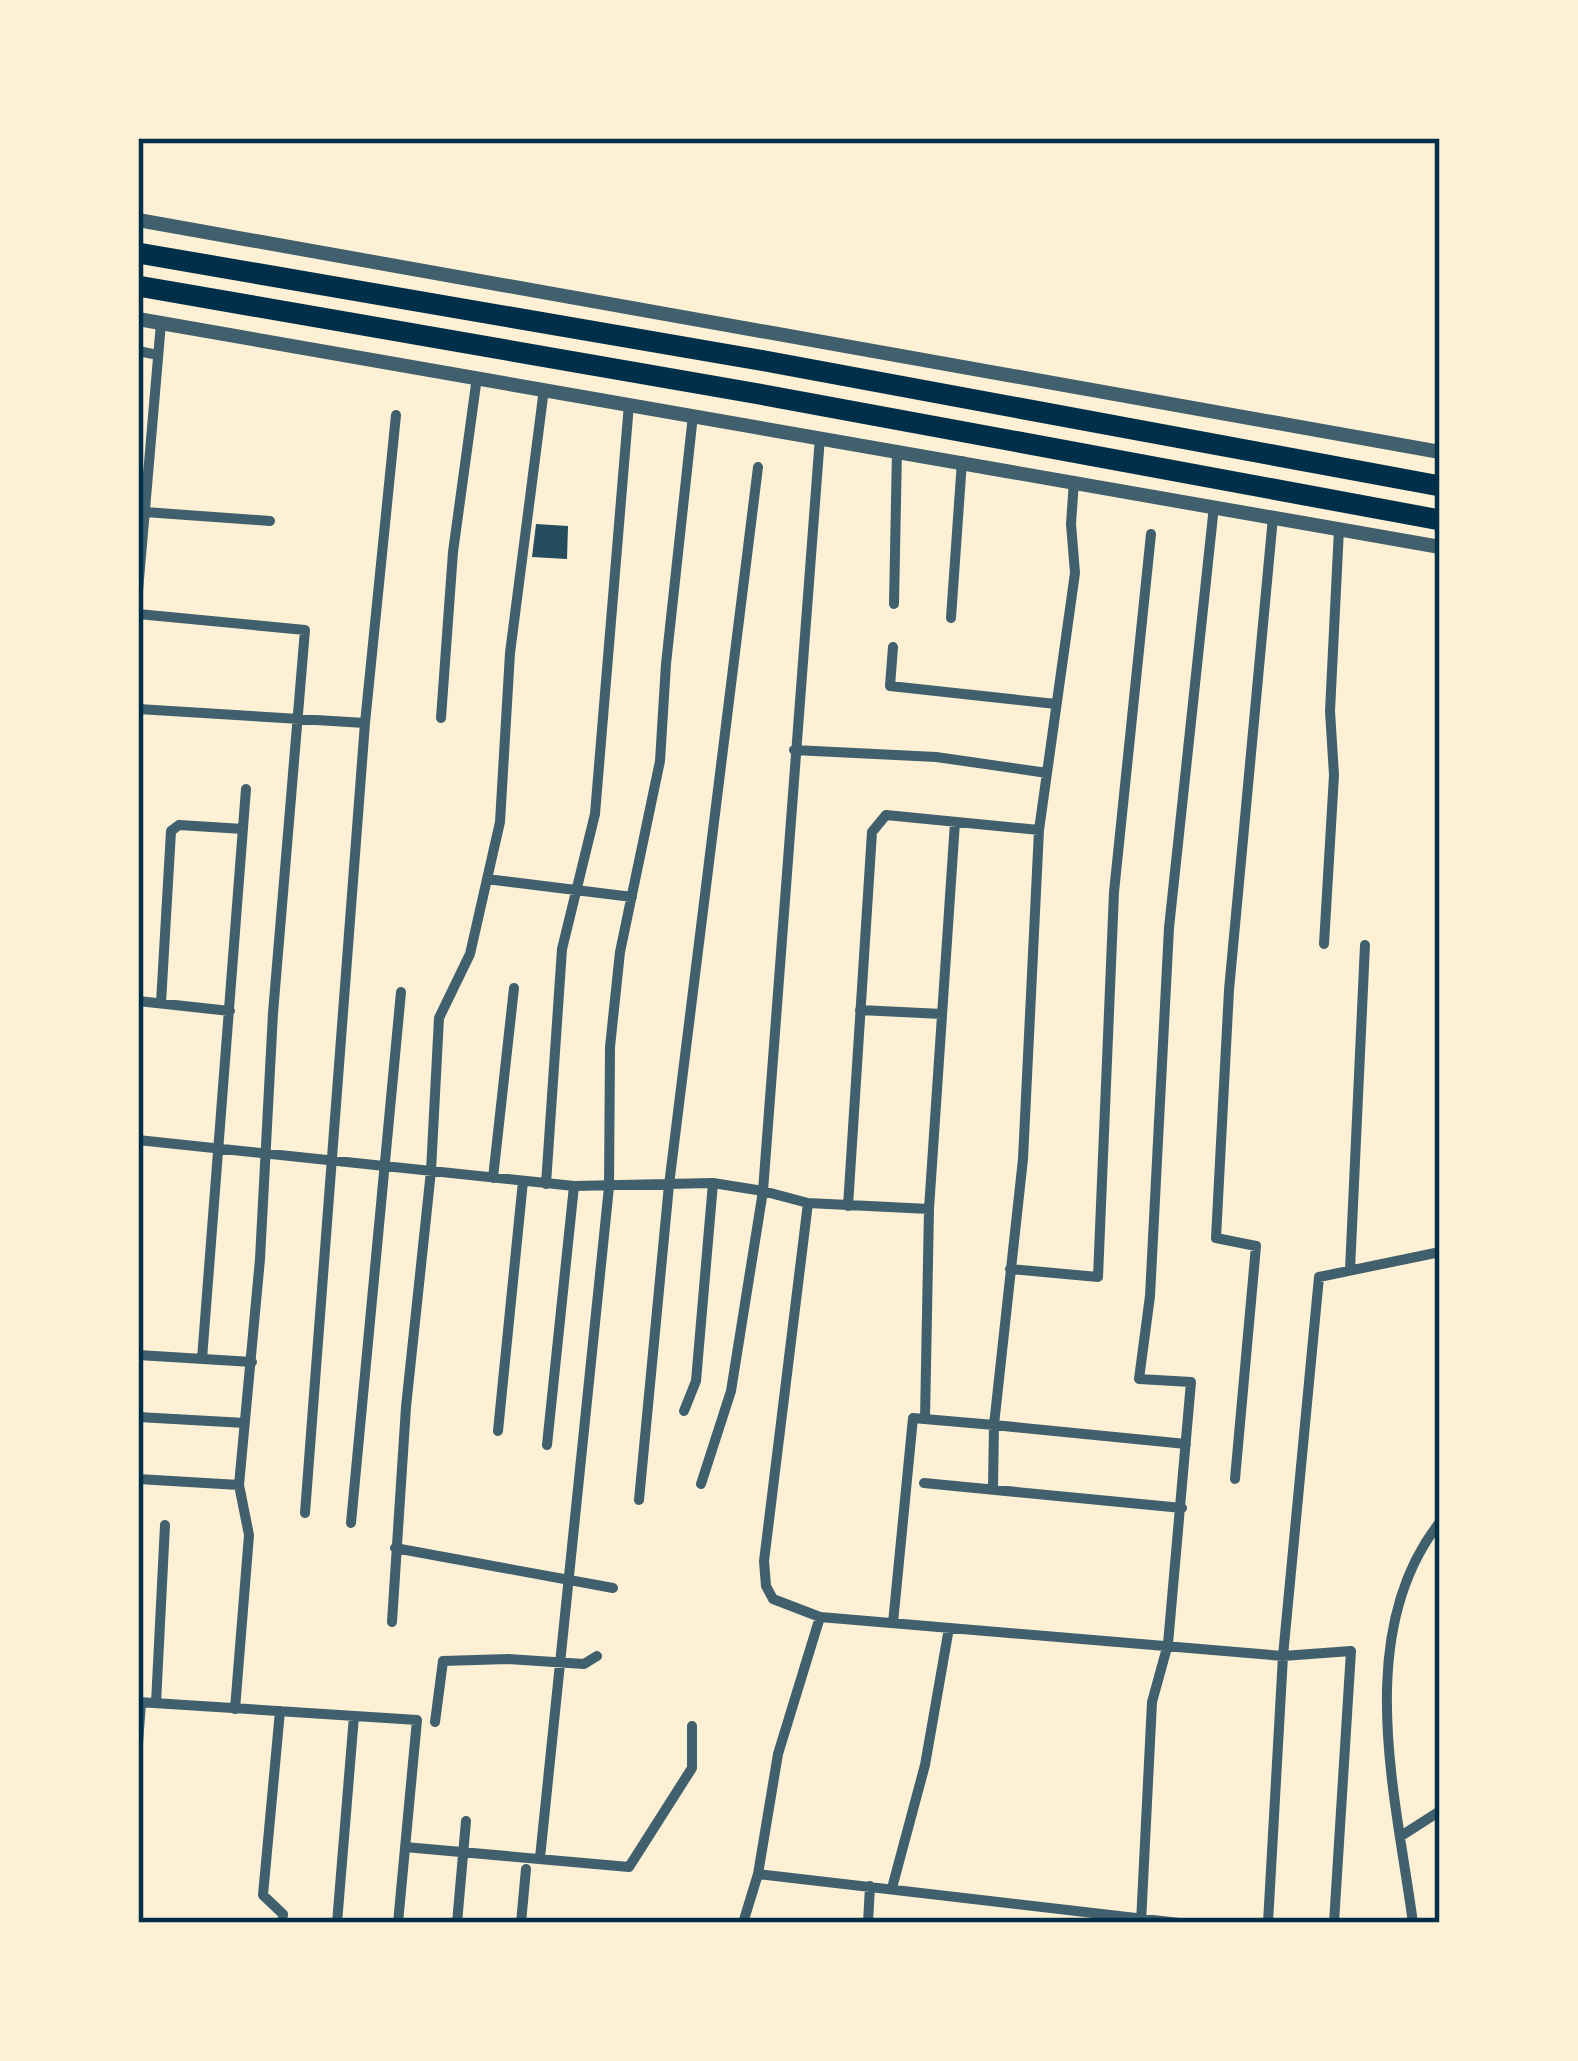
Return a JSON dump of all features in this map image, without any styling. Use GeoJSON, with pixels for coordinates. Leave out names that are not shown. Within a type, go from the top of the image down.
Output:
{"type":"FeatureCollection","features":[{"type":"Feature","properties":{"kind":"highway"},"geometry":{"type":"LineString","coordinates":[[138,253],[765,361],[1440,486]]}},
{"type":"Feature","properties":{"kind":"highway"},"geometry":{"type":"LineString","coordinates":[[138,286],[1440,520]]}},
{"type":"Feature","properties":{"kind":"street"},"geometry":{"type":"LineString","coordinates":[[138,220],[1440,452]]}},
{"type":"Feature","properties":{"kind":"street"},"geometry":{"type":"LineString","coordinates":[[138,319],[476,385],[544,389],[628,412],[693,415],[1440,547]]}},
{"type":"Feature","properties":{"kind":"street"},"geometry":{"type":"LineString","coordinates":[[138,591],[161,322]]}},
{"type":"Feature","properties":{"kind":"street"},"geometry":{"type":"LineString","coordinates":[[138,352],[158,355]]}},
{"type":"Feature","properties":{"kind":"street"},"geometry":{"type":"LineString","coordinates":[[441,718],[453,552],[476,385]]}},
{"type":"Feature","properties":{"kind":"street"},"geometry":{"type":"LineString","coordinates":[[392,1622],[439,1018],[470,954],[500,822],[510,653],[544,389]]}},
{"type":"Feature","properties":{"kind":"street"},"geometry":{"type":"LineString","coordinates":[[546,1184],[562,949],[595,814],[628,412]]}},
{"type":"Feature","properties":{"kind":"street"},"geometry":{"type":"LineString","coordinates":[[305,1514],[365,723],[396,415]]}},
{"type":"Feature","properties":{"kind":"street"},"geometry":{"type":"LineString","coordinates":[[540,1858],[609,1186],[610,1047],[620,952],[660,761],[665,664],[693,415]]}},
{"type":"Feature","properties":{"kind":"street"},"geometry":{"type":"LineString","coordinates":[[700,1484],[730,1391],[764,1191],[820,437]]}},
{"type":"Feature","properties":{"kind":"street"},"geometry":{"type":"LineString","coordinates":[[894,604],[897,450]]}},
{"type":"Feature","properties":{"kind":"street"},"geometry":{"type":"LineString","coordinates":[[951,618],[962,461]]}},
{"type":"Feature","properties":{"kind":"street"},"geometry":{"type":"LineString","coordinates":[[638,1500],[669,1185],[758,467]]}},
{"type":"Feature","properties":{"kind":"street"},"geometry":{"type":"LineString","coordinates":[[993,1488],[994,1425],[1023,1159],[1039,830],[1075,573],[1074,481]]}},
{"type":"Feature","properties":{"kind":"street"},"geometry":{"type":"LineString","coordinates":[[1141,1921],[1152,1702],[1168,1644],[1191,1382],[1139,1379],[1150,1296],[1169,928],[1214,506]]}},
{"type":"Feature","properties":{"kind":"street"},"geometry":{"type":"LineString","coordinates":[[145,512],[270,521]]}},
{"type":"Feature","properties":{"kind":"street"},"geometry":{"type":"LineString","coordinates":[[1235,1479],[1256,1246],[1216,1238],[1229,990],[1273,517]]}},
{"type":"Feature","properties":{"kind":"street"},"geometry":{"type":"LineString","coordinates":[[1324,944],[1334,775],[1330,711],[1339,529]]}},
{"type":"Feature","properties":{"kind":"street"},"geometry":{"type":"LineString","coordinates":[[1010,1269],[1098,1277],[1114,892],[1150,534]]}},
{"type":"Feature","properties":{"kind":"street"},"geometry":{"type":"LineString","coordinates":[[138,614],[305,630],[239,1485],[249,1535],[235,1708]]}},
{"type":"Feature","properties":{"kind":"street"},"geometry":{"type":"LineString","coordinates":[[893,647],[890,686],[1056,704]]}},
{"type":"Feature","properties":{"kind":"street"},"geometry":{"type":"LineString","coordinates":[[138,709],[365,723]]}},
{"type":"Feature","properties":{"kind":"street"},"geometry":{"type":"LineString","coordinates":[[794,750],[936,757],[1047,773]]}},
{"type":"Feature","properties":{"kind":"street"},"geometry":{"type":"LineString","coordinates":[[202,1359],[246,789]]}},
{"type":"Feature","properties":{"kind":"street"},"geometry":{"type":"LineString","coordinates":[[848,1206],[872,832],[886,815],[1039,830]]}},
{"type":"Feature","properties":{"kind":"street"},"geometry":{"type":"LineString","coordinates":[[925,1419],[929,1209],[955,822]]}},
{"type":"Feature","properties":{"kind":"street"},"geometry":{"type":"LineString","coordinates":[[161,1003],[171,830],[179,825],[243,830]]}},
{"type":"Feature","properties":{"kind":"street"},"geometry":{"type":"LineString","coordinates":[[487,879],[632,897]]}},
{"type":"Feature","properties":{"kind":"street"},"geometry":{"type":"LineString","coordinates":[[1350,1270],[1365,945]]}},
{"type":"Feature","properties":{"kind":"street"},"geometry":{"type":"LineString","coordinates":[[493,1178],[514,988]]}},
{"type":"Feature","properties":{"kind":"street"},"geometry":{"type":"LineString","coordinates":[[351,1523],[401,992]]}},
{"type":"Feature","properties":{"kind":"street"},"geometry":{"type":"LineString","coordinates":[[138,1001],[230,1011]]}},
{"type":"Feature","properties":{"kind":"street"},"geometry":{"type":"LineString","coordinates":[[860,1010],[942,1014]]}},
{"type":"Feature","properties":{"kind":"street"},"geometry":{"type":"LineString","coordinates":[[138,1140],[546,1184],[713,1183],[808,1204],[929,1209]]}},
{"type":"Feature","properties":{"kind":"street"},"geometry":{"type":"LineString","coordinates":[[498,1431],[523,1181]]}},
{"type":"Feature","properties":{"kind":"street"},"geometry":{"type":"LineString","coordinates":[[684,1412],[696,1381],[713,1183]]}},
{"type":"Feature","properties":{"kind":"street"},"geometry":{"type":"LineString","coordinates":[[547,1445],[574,1186]]}},
{"type":"Feature","properties":{"kind":"street"},"geometry":{"type":"LineString","coordinates":[[808,1204],[764,1561],[766,1586],[773,1599],[820,1616],[893,1623],[1283,1656],[1351,1651],[1334,1923]]}},
{"type":"Feature","properties":{"kind":"street"},"geometry":{"type":"LineString","coordinates":[[1268,1923],[1283,1656],[1318,1276],[1440,1252]]}},
{"type":"Feature","properties":{"kind":"street"},"geometry":{"type":"LineString","coordinates":[[138,1355],[252,1362]]}},
{"type":"Feature","properties":{"kind":"street"},"geometry":{"type":"LineString","coordinates":[[138,1417],[245,1423]]}},
{"type":"Feature","properties":{"kind":"street"},"geometry":{"type":"LineString","coordinates":[[893,1623],[914,1418],[1186,1444]]}},
{"type":"Feature","properties":{"kind":"street"},"geometry":{"type":"LineString","coordinates":[[138,1479],[239,1485]]}},
{"type":"Feature","properties":{"kind":"street"},"geometry":{"type":"LineString","coordinates":[[924,1483],[1182,1508]]}},
{"type":"Feature","properties":{"kind":"street"},"geometry":{"type":"LineString","coordinates":[[1413,1923],[1388,1737],[1390,1653],[1417,1557],[1440,1522]]}},
{"type":"Feature","properties":{"kind":"street"},"geometry":{"type":"LineString","coordinates":[[156,1703],[165,1525]]}},
{"type":"Feature","properties":{"kind":"street"},"geometry":{"type":"LineString","coordinates":[[395,1548],[613,1588]]}},
{"type":"Feature","properties":{"kind":"street"},"geometry":{"type":"LineString","coordinates":[[743,1923],[758,1874],[778,1754],[820,1616]]}},
{"type":"Feature","properties":{"kind":"street"},"geometry":{"type":"LineString","coordinates":[[892,1888],[925,1765],[949,1628]]}},
{"type":"Feature","properties":{"kind":"street"},"geometry":{"type":"LineString","coordinates":[[435,1722],[443,1661],[584,1664],[597,1656]]}},
{"type":"Feature","properties":{"kind":"street"},"geometry":{"type":"LineString","coordinates":[[138,1744],[140,1702],[417,1720],[398,1923]]}},
{"type":"Feature","properties":{"kind":"street"},"geometry":{"type":"LineString","coordinates":[[280,1711],[263,1895],[283,1915],[282,1923]]}},
{"type":"Feature","properties":{"kind":"street"},"geometry":{"type":"LineString","coordinates":[[337,1923],[354,1716]]}},
{"type":"Feature","properties":{"kind":"street"},"geometry":{"type":"LineString","coordinates":[[405,1847],[629,1867],[692,1768],[692,1726]]}},
{"type":"Feature","properties":{"kind":"street"},"geometry":{"type":"LineString","coordinates":[[1401,1836],[1440,1811]]}},
{"type":"Feature","properties":{"kind":"street"},"geometry":{"type":"LineString","coordinates":[[457,1923],[466,1821]]}},
{"type":"Feature","properties":{"kind":"street"},"geometry":{"type":"LineString","coordinates":[[520,1923],[526,1869]]}},
{"type":"Feature","properties":{"kind":"street"},"geometry":{"type":"LineString","coordinates":[[758,1874],[1179,1923]]}},
{"type":"Feature","properties":{"kind":"street"},"geometry":{"type":"LineString","coordinates":[[868,1923],[871,1886]]}},
{"type":"Feature","properties":{"kind":"building"},"geometry":{"type":"Polygon","coordinates":[[[536,524],[568,526],[567,559],[532,557],[536,524]]]}}]}
